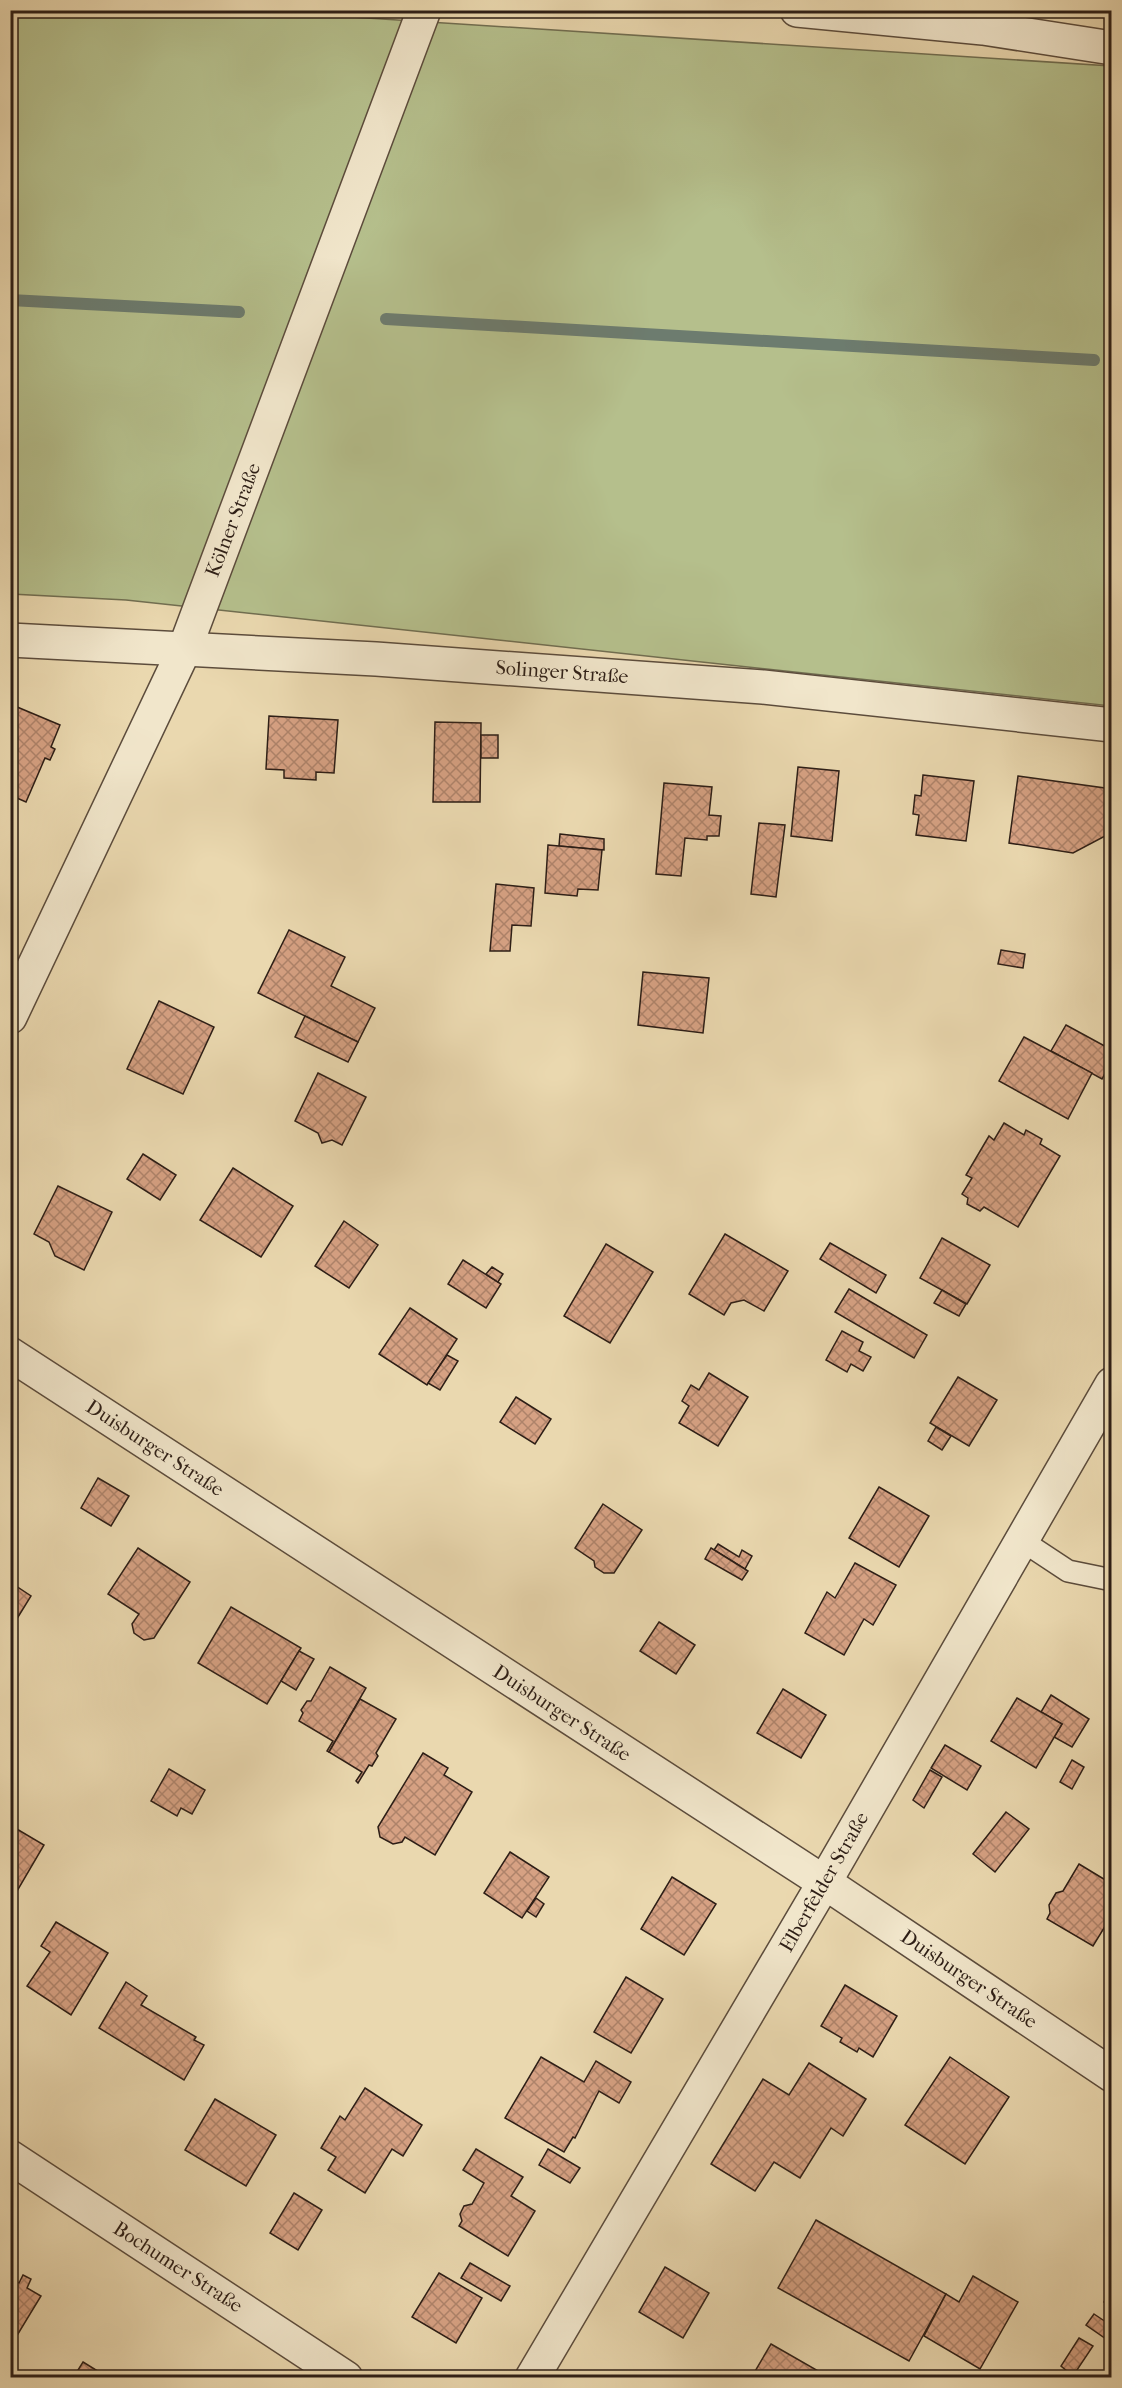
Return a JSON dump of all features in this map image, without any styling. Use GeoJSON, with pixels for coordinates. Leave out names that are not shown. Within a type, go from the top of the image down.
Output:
{"type":"FeatureCollection","features":[{"type":"Feature","properties":{"kind":"street","name":"Kölner Straße"},"geometry":{"type":"LineString","coordinates":[[10,1017],[185,648],[424,10]]}},
{"type":"Feature","properties":{"kind":"street"},"geometry":{"type":"LineString","coordinates":[[797,10],[983,28],[1112,48]]}},
{"type":"Feature","properties":{"kind":"street","name":"Solinger Straße"},"geometry":{"type":"LineString","coordinates":[[10,640],[185,648],[763,687],[1112,725]]}},
{"type":"Feature","properties":{"kind":"street","name":"Duisburger Straße"},"geometry":{"type":"LineString","coordinates":[[10,1354],[824,1882],[1112,2075]]}},
{"type":"Feature","properties":{"kind":"street","name":"Elberfelder Straße"},"geometry":{"type":"LineString","coordinates":[[532,2378],[824,1882],[1112,1384]]}},
{"type":"Feature","properties":{"kind":"street","name":"Bochumer Straße"},"geometry":{"type":"LineString","coordinates":[[10,2157],[346,2378]]}},
{"type":"Feature","properties":{"kind":"lane"},"geometry":{"type":"LineString","coordinates":[[1021,1540],[1068,1571],[1112,1580]]}},
{"type":"Feature","properties":{"kind":"green space"},"geometry":{"type":"Polygon","coordinates":[[[11,11],[258,11],[1111,66],[1111,706],[126,600],[11,594],[11,11]]]}},
{"type":"Feature","properties":{"kind":"building"},"geometry":{"type":"Polygon","coordinates":[[[10,704],[60,725],[51,747],[55,749],[50,760],[45,758],[26,802],[10,795],[10,704]]]}},
{"type":"Feature","properties":{"kind":"building"},"geometry":{"type":"Polygon","coordinates":[[[269,716],[338,720],[334,773],[316,772],[316,780],[284,778],[284,770],[266,769],[269,716]]]}},
{"type":"Feature","properties":{"kind":"building"},"geometry":{"type":"Polygon","coordinates":[[[435,722],[481,723],[480,802],[433,802],[435,722]]]}},
{"type":"Feature","properties":{"kind":"building"},"geometry":{"type":"Polygon","coordinates":[[[481,735],[498,735],[498,758],[481,758],[481,735]]]}},
{"type":"Feature","properties":{"kind":"building"},"geometry":{"type":"Polygon","coordinates":[[[798,767],[839,771],[832,841],[791,836],[798,767]]]}},
{"type":"Feature","properties":{"kind":"building"},"geometry":{"type":"Polygon","coordinates":[[[923,775],[974,781],[966,841],[916,835],[919,815],[913,814],[915,795],[921,796],[923,775]]]}},
{"type":"Feature","properties":{"kind":"building"},"geometry":{"type":"Polygon","coordinates":[[[1018,776],[1112,789],[1107,835],[1073,853],[1009,843],[1018,776]]]}},
{"type":"Feature","properties":{"kind":"building"},"geometry":{"type":"Polygon","coordinates":[[[664,783],[712,787],[709,815],[721,816],[719,836],[707,836],[707,840],[685,838],[681,876],[656,874],[664,783]]]}},
{"type":"Feature","properties":{"kind":"building"},"geometry":{"type":"Polygon","coordinates":[[[759,823],[785,825],[776,897],[751,894],[759,823]]]}},
{"type":"Feature","properties":{"kind":"building"},"geometry":{"type":"Polygon","coordinates":[[[560,834],[604,839],[604,850],[559,846],[560,834]]]}},
{"type":"Feature","properties":{"kind":"building"},"geometry":{"type":"Polygon","coordinates":[[[548,845],[602,850],[598,890],[578,889],[577,896],[545,893],[548,845]]]}},
{"type":"Feature","properties":{"kind":"building"},"geometry":{"type":"Polygon","coordinates":[[[496,884],[534,888],[531,926],[512,925],[510,951],[490,951],[496,884]]]}},
{"type":"Feature","properties":{"kind":"building"},"geometry":{"type":"Polygon","coordinates":[[[289,930],[345,957],[331,986],[375,1008],[358,1042],[258,993],[289,930]]]}},
{"type":"Feature","properties":{"kind":"building"},"geometry":{"type":"Polygon","coordinates":[[[1001,950],[1025,954],[1023,968],[998,964],[1001,950]]]}},
{"type":"Feature","properties":{"kind":"building"},"geometry":{"type":"Polygon","coordinates":[[[643,972],[709,978],[703,1033],[638,1025],[643,972]]]}},
{"type":"Feature","properties":{"kind":"building"},"geometry":{"type":"Polygon","coordinates":[[[159,1001],[214,1027],[183,1094],[127,1069],[159,1001]]]}},
{"type":"Feature","properties":{"kind":"building"},"geometry":{"type":"Polygon","coordinates":[[[305,1016],[358,1042],[348,1062],[295,1037],[305,1016]]]}},
{"type":"Feature","properties":{"kind":"building"},"geometry":{"type":"Polygon","coordinates":[[[1066,1025],[1112,1050],[1112,1060],[1102,1079],[1051,1051],[1066,1025]]]}},
{"type":"Feature","properties":{"kind":"building"},"geometry":{"type":"Polygon","coordinates":[[[1024,1037],[1092,1073],[1068,1119],[999,1081],[1024,1037]]]}},
{"type":"Feature","properties":{"kind":"building"},"geometry":{"type":"Polygon","coordinates":[[[318,1073],[366,1097],[342,1145],[332,1140],[322,1143],[318,1133],[295,1121],[318,1073]]]}},
{"type":"Feature","properties":{"kind":"building"},"geometry":{"type":"Polygon","coordinates":[[[1004,1123],[1024,1135],[1026,1130],[1042,1139],[1040,1144],[1060,1156],[1018,1227],[984,1207],[980,1211],[967,1204],[968,1198],[962,1194],[972,1178],[966,1175],[989,1136],[994,1140],[1004,1123]]]}},
{"type":"Feature","properties":{"kind":"building"},"geometry":{"type":"Polygon","coordinates":[[[143,1154],[176,1175],[160,1200],[127,1179],[143,1154]]]}},
{"type":"Feature","properties":{"kind":"building"},"geometry":{"type":"Polygon","coordinates":[[[233,1168],[293,1206],[261,1257],[200,1220],[233,1168]]]}},
{"type":"Feature","properties":{"kind":"building"},"geometry":{"type":"Polygon","coordinates":[[[58,1186],[112,1212],[84,1270],[55,1256],[49,1242],[34,1234],[58,1186]]]}},
{"type":"Feature","properties":{"kind":"building"},"geometry":{"type":"Polygon","coordinates":[[[344,1221],[378,1245],[349,1288],[315,1266],[344,1221]]]}},
{"type":"Feature","properties":{"kind":"building"},"geometry":{"type":"Polygon","coordinates":[[[725,1234],[788,1271],[764,1311],[744,1300],[731,1303],[724,1315],[689,1294],[725,1234]]]}},
{"type":"Feature","properties":{"kind":"building"},"geometry":{"type":"Polygon","coordinates":[[[942,1238],[990,1265],[967,1304],[920,1278],[942,1238]]]}},
{"type":"Feature","properties":{"kind":"building"},"geometry":{"type":"Polygon","coordinates":[[[830,1243],[886,1275],[876,1293],[820,1259],[830,1243]]]}},
{"type":"Feature","properties":{"kind":"building"},"geometry":{"type":"Polygon","coordinates":[[[606,1244],[653,1272],[610,1343],[564,1316],[606,1244]]]}},
{"type":"Feature","properties":{"kind":"building"},"geometry":{"type":"Polygon","coordinates":[[[463,1260],[501,1284],[486,1308],[448,1284],[463,1260]]]}},
{"type":"Feature","properties":{"kind":"building"},"geometry":{"type":"Polygon","coordinates":[[[492,1267],[503,1274],[498,1282],[486,1274],[492,1267]]]}},
{"type":"Feature","properties":{"kind":"building"},"geometry":{"type":"Polygon","coordinates":[[[849,1289],[927,1335],[914,1358],[835,1312],[849,1289]]]}},
{"type":"Feature","properties":{"kind":"building"},"geometry":{"type":"Polygon","coordinates":[[[942,1290],[966,1304],[959,1316],[934,1303],[942,1290]]]}},
{"type":"Feature","properties":{"kind":"building"},"geometry":{"type":"Polygon","coordinates":[[[410,1308],[457,1339],[427,1385],[379,1354],[410,1308]]]}},
{"type":"Feature","properties":{"kind":"building"},"geometry":{"type":"Polygon","coordinates":[[[842,1331],[863,1342],[859,1351],[871,1357],[863,1371],[851,1364],[847,1372],[826,1360],[842,1331]]]}},
{"type":"Feature","properties":{"kind":"building"},"geometry":{"type":"Polygon","coordinates":[[[447,1355],[458,1361],[440,1390],[428,1383],[447,1355]]]}},
{"type":"Feature","properties":{"kind":"building"},"geometry":{"type":"Polygon","coordinates":[[[709,1373],[748,1397],[718,1446],[679,1423],[689,1406],[682,1401],[691,1385],[699,1390],[709,1373]]]}},
{"type":"Feature","properties":{"kind":"building"},"geometry":{"type":"Polygon","coordinates":[[[958,1377],[997,1400],[969,1446],[930,1423],[958,1377]]]}},
{"type":"Feature","properties":{"kind":"building"},"geometry":{"type":"Polygon","coordinates":[[[516,1397],[551,1419],[535,1444],[500,1422],[516,1397]]]}},
{"type":"Feature","properties":{"kind":"building"},"geometry":{"type":"Polygon","coordinates":[[[936,1427],[951,1436],[942,1450],[928,1441],[936,1427]]]}},
{"type":"Feature","properties":{"kind":"building"},"geometry":{"type":"Polygon","coordinates":[[[98,1478],[129,1496],[111,1526],[81,1508],[98,1478]]]}},
{"type":"Feature","properties":{"kind":"building"},"geometry":{"type":"Polygon","coordinates":[[[879,1487],[929,1516],[899,1567],[849,1538],[879,1487]]]}},
{"type":"Feature","properties":{"kind":"building"},"geometry":{"type":"Polygon","coordinates":[[[603,1504],[642,1530],[614,1573],[604,1573],[595,1567],[594,1561],[575,1548],[603,1504]]]}},
{"type":"Feature","properties":{"kind":"building"},"geometry":{"type":"Polygon","coordinates":[[[718,1544],[739,1557],[742,1550],[752,1556],[745,1569],[714,1550],[718,1544]]]}},
{"type":"Feature","properties":{"kind":"building"},"geometry":{"type":"Polygon","coordinates":[[[138,1548],[190,1582],[154,1638],[144,1640],[134,1633],[132,1624],[139,1614],[108,1594],[138,1548]]]}},
{"type":"Feature","properties":{"kind":"building"},"geometry":{"type":"Polygon","coordinates":[[[711,1548],[748,1571],[742,1580],[705,1559],[711,1548]]]}},
{"type":"Feature","properties":{"kind":"building"},"geometry":{"type":"Polygon","coordinates":[[[855,1563],[896,1585],[873,1625],[864,1619],[844,1655],[805,1633],[827,1592],[835,1598],[855,1563]]]}},
{"type":"Feature","properties":{"kind":"building"},"geometry":{"type":"Polygon","coordinates":[[[10,1582],[31,1596],[10,1630],[10,1582]]]}},
{"type":"Feature","properties":{"kind":"building"},"geometry":{"type":"Polygon","coordinates":[[[231,1607],[301,1648],[267,1704],[198,1663],[231,1607]]]}},
{"type":"Feature","properties":{"kind":"building"},"geometry":{"type":"Polygon","coordinates":[[[659,1622],[695,1645],[676,1674],[640,1651],[659,1622]]]}},
{"type":"Feature","properties":{"kind":"building"},"geometry":{"type":"Polygon","coordinates":[[[299,1651],[314,1659],[296,1690],[281,1681],[299,1651]]]}},
{"type":"Feature","properties":{"kind":"building"},"geometry":{"type":"Polygon","coordinates":[[[330,1667],[366,1688],[329,1752],[327,1751],[333,1741],[299,1721],[303,1713],[301,1710],[307,1701],[311,1701],[330,1667]]]}},
{"type":"Feature","properties":{"kind":"building"},"geometry":{"type":"Polygon","coordinates":[[[783,1689],[826,1715],[801,1758],[757,1733],[783,1689]]]}},
{"type":"Feature","properties":{"kind":"building"},"geometry":{"type":"Polygon","coordinates":[[[1051,1695],[1089,1719],[1072,1747],[1054,1737],[1062,1724],[1041,1712],[1051,1695]]]}},
{"type":"Feature","properties":{"kind":"building"},"geometry":{"type":"Polygon","coordinates":[[[1017,1698],[1062,1724],[1036,1768],[991,1741],[1017,1698]]]}},
{"type":"Feature","properties":{"kind":"building"},"geometry":{"type":"Polygon","coordinates":[[[360,1699],[396,1719],[376,1753],[378,1756],[372,1766],[369,1765],[358,1783],[356,1781],[362,1772],[329,1752],[360,1699]]]}},
{"type":"Feature","properties":{"kind":"building"},"geometry":{"type":"Polygon","coordinates":[[[945,1745],[981,1766],[967,1790],[931,1768],[945,1745]]]}},
{"type":"Feature","properties":{"kind":"building"},"geometry":{"type":"Polygon","coordinates":[[[423,1753],[448,1768],[444,1775],[472,1792],[435,1855],[405,1837],[402,1842],[393,1844],[380,1837],[378,1827],[423,1753]]]}},
{"type":"Feature","properties":{"kind":"building"},"geometry":{"type":"Polygon","coordinates":[[[1072,1760],[1084,1767],[1072,1789],[1060,1782],[1072,1760]]]}},
{"type":"Feature","properties":{"kind":"building"},"geometry":{"type":"Polygon","coordinates":[[[169,1769],[205,1790],[192,1814],[181,1808],[177,1816],[151,1801],[169,1769]]]}},
{"type":"Feature","properties":{"kind":"building"},"geometry":{"type":"Polygon","coordinates":[[[930,1770],[942,1777],[924,1808],[913,1800],[930,1770]]]}},
{"type":"Feature","properties":{"kind":"building"},"geometry":{"type":"Polygon","coordinates":[[[1006,1812],[1029,1829],[995,1872],[973,1854],[1006,1812]]]}},
{"type":"Feature","properties":{"kind":"building"},"geometry":{"type":"Polygon","coordinates":[[[10,1825],[44,1845],[13,1898],[10,1896],[10,1825]]]}},
{"type":"Feature","properties":{"kind":"building"},"geometry":{"type":"Polygon","coordinates":[[[510,1852],[549,1877],[522,1918],[484,1893],[510,1852]]]}},
{"type":"Feature","properties":{"kind":"building"},"geometry":{"type":"Polygon","coordinates":[[[1079,1864],[1112,1884],[1112,1915],[1093,1946],[1047,1919],[1050,1913],[1049,1905],[1056,1893],[1063,1891],[1079,1864]]]}},
{"type":"Feature","properties":{"kind":"building"},"geometry":{"type":"Polygon","coordinates":[[[672,1877],[716,1904],[684,1955],[641,1929],[672,1877]]]}},
{"type":"Feature","properties":{"kind":"building"},"geometry":{"type":"Polygon","coordinates":[[[536,1898],[544,1904],[536,1917],[527,1911],[536,1898]]]}},
{"type":"Feature","properties":{"kind":"building"},"geometry":{"type":"Polygon","coordinates":[[[56,1922],[108,1953],[71,2015],[27,1986],[50,1952],[41,1946],[56,1922]]]}},
{"type":"Feature","properties":{"kind":"building"},"geometry":{"type":"Polygon","coordinates":[[[626,1977],[663,1999],[631,2053],[594,2032],[626,1977]]]}},
{"type":"Feature","properties":{"kind":"building"},"geometry":{"type":"Polygon","coordinates":[[[126,1982],[147,1996],[141,2005],[196,2037],[194,2040],[204,2045],[184,2080],[99,2028],[126,1982]]]}},
{"type":"Feature","properties":{"kind":"building"},"geometry":{"type":"Polygon","coordinates":[[[845,1985],[897,2016],[873,2057],[859,2048],[857,2052],[840,2042],[842,2038],[821,2026],[845,1985]]]}},
{"type":"Feature","properties":{"kind":"building"},"geometry":{"type":"Polygon","coordinates":[[[541,2057],[584,2082],[596,2061],[631,2082],[619,2103],[599,2091],[575,2138],[573,2137],[564,2152],[505,2118],[541,2057]]]}},
{"type":"Feature","properties":{"kind":"building"},"geometry":{"type":"Polygon","coordinates":[[[950,2057],[1009,2097],[965,2164],[905,2125],[950,2057]]]}},
{"type":"Feature","properties":{"kind":"building"},"geometry":{"type":"Polygon","coordinates":[[[809,2063],[866,2099],[843,2136],[831,2128],[800,2178],[774,2162],[755,2191],[711,2164],[763,2079],[789,2095],[809,2063]]]}},
{"type":"Feature","properties":{"kind":"building"},"geometry":{"type":"Polygon","coordinates":[[[365,2088],[422,2125],[403,2156],[392,2149],[365,2193],[328,2170],[336,2157],[321,2148],[340,2116],[345,2120],[365,2088]]]}},
{"type":"Feature","properties":{"kind":"building"},"geometry":{"type":"Polygon","coordinates":[[[215,2099],[276,2135],[246,2186],[185,2150],[215,2099]]]}},
{"type":"Feature","properties":{"kind":"building"},"geometry":{"type":"Polygon","coordinates":[[[476,2149],[523,2177],[511,2196],[535,2211],[508,2256],[459,2226],[462,2221],[460,2214],[464,2206],[472,2204],[484,2183],[463,2170],[476,2149]]]}},
{"type":"Feature","properties":{"kind":"building"},"geometry":{"type":"Polygon","coordinates":[[[548,2149],[580,2168],[570,2183],[539,2165],[548,2149]]]}},
{"type":"Feature","properties":{"kind":"building"},"geometry":{"type":"Polygon","coordinates":[[[294,2193],[322,2210],[298,2250],[270,2233],[294,2193]]]}},
{"type":"Feature","properties":{"kind":"building"},"geometry":{"type":"Polygon","coordinates":[[[816,2220],[946,2294],[909,2361],[778,2288],[816,2220]]]}},
{"type":"Feature","properties":{"kind":"building"},"geometry":{"type":"Polygon","coordinates":[[[470,2263],[510,2286],[501,2301],[461,2278],[470,2263]]]}},
{"type":"Feature","properties":{"kind":"building"},"geometry":{"type":"Polygon","coordinates":[[[665,2267],[709,2293],[683,2338],[639,2312],[665,2267]]]}},
{"type":"Feature","properties":{"kind":"building"},"geometry":{"type":"Polygon","coordinates":[[[439,2273],[482,2298],[456,2343],[412,2317],[439,2273]]]}},
{"type":"Feature","properties":{"kind":"building"},"geometry":{"type":"Polygon","coordinates":[[[23,2275],[31,2279],[27,2288],[41,2296],[10,2347],[10,2278],[19,2283],[23,2275]]]}},
{"type":"Feature","properties":{"kind":"building"},"geometry":{"type":"Polygon","coordinates":[[[973,2276],[1018,2302],[980,2369],[924,2336],[946,2294],[959,2302],[973,2276]]]}},
{"type":"Feature","properties":{"kind":"building"},"geometry":{"type":"Polygon","coordinates":[[[1112,2290],[1112,2306],[1104,2302],[1112,2290]]]}},
{"type":"Feature","properties":{"kind":"building"},"geometry":{"type":"Polygon","coordinates":[[[1094,2314],[1112,2326],[1109,2341],[1086,2325],[1094,2314]]]}},
{"type":"Feature","properties":{"kind":"building"},"geometry":{"type":"Polygon","coordinates":[[[1079,2338],[1093,2346],[1073,2376],[1061,2366],[1079,2338]]]}},
{"type":"Feature","properties":{"kind":"building"},"geometry":{"type":"Polygon","coordinates":[[[771,2344],[820,2372],[817,2378],[751,2378],[771,2344]]]}},
{"type":"Feature","properties":{"kind":"building"},"geometry":{"type":"Polygon","coordinates":[[[83,2362],[109,2378],[73,2378],[83,2362]]]}},
{"type":"Feature","properties":{"kind":"waterway"},"geometry":{"type":"LineString","coordinates":[[10,300],[239,312]]}},
{"type":"Feature","properties":{"kind":"waterway"},"geometry":{"type":"LineString","coordinates":[[386,319],[1094,360]]}}]}
